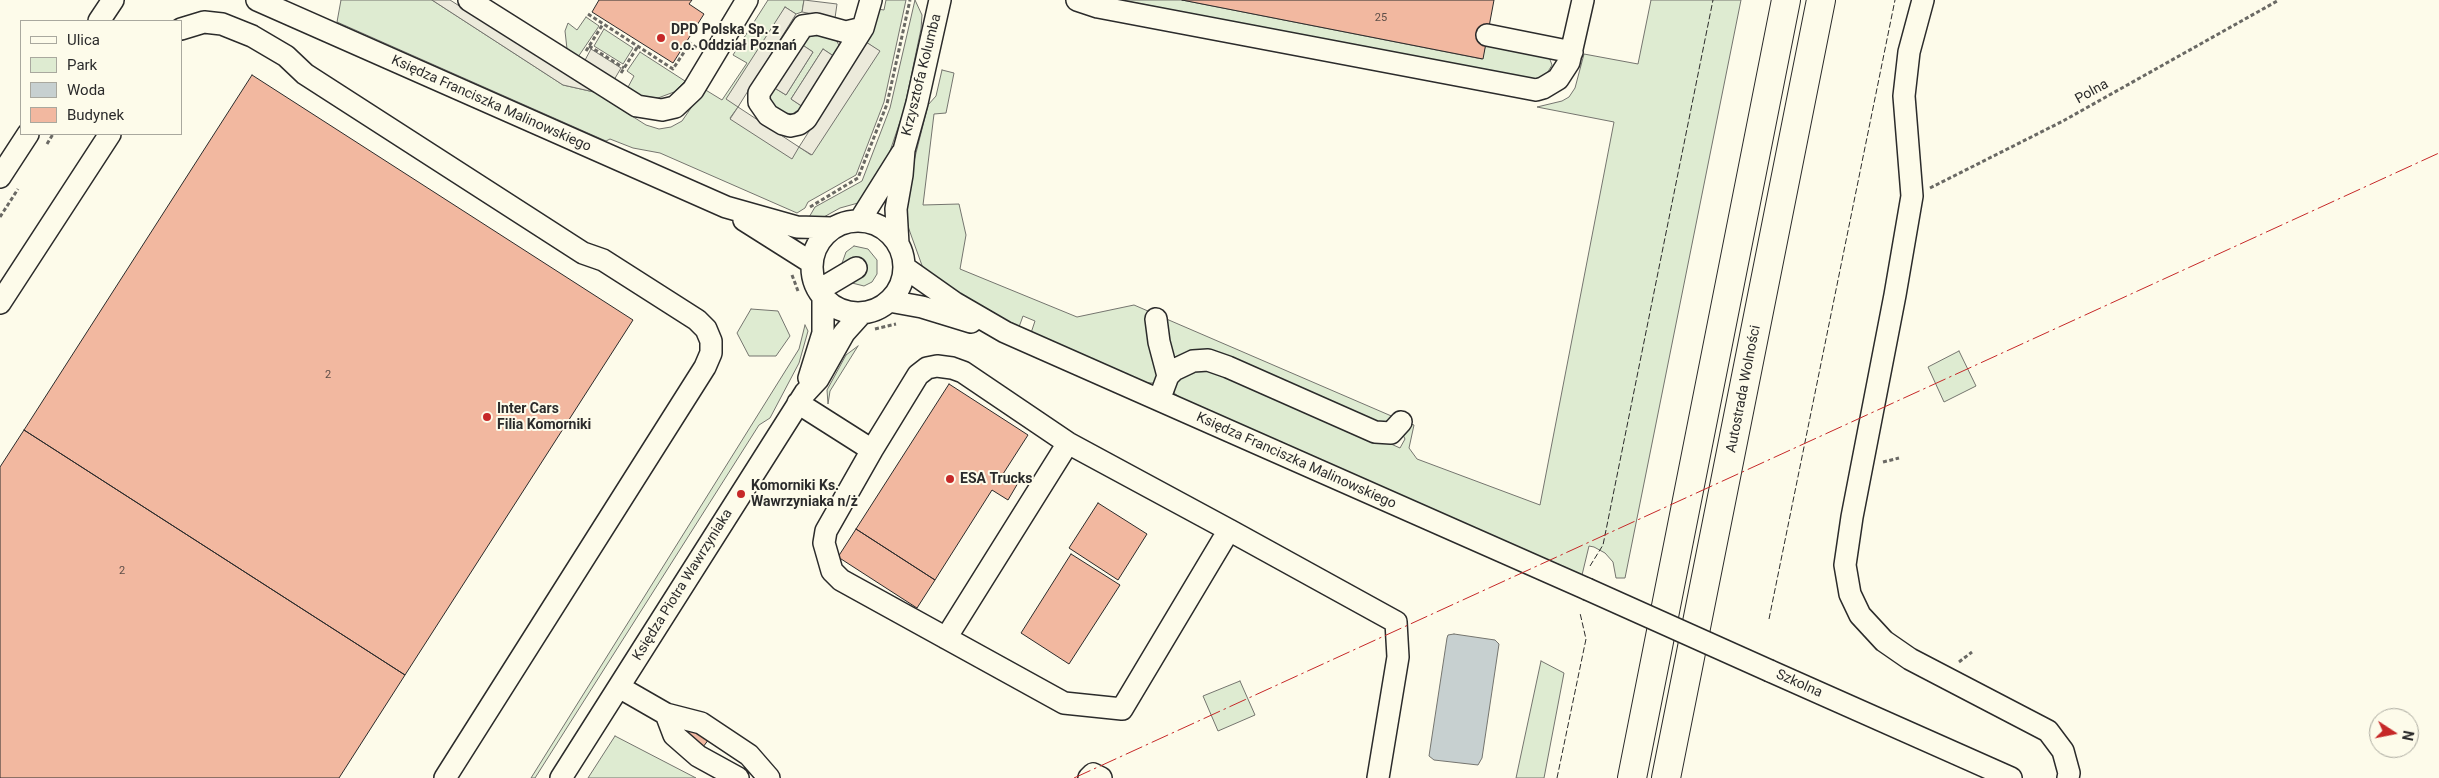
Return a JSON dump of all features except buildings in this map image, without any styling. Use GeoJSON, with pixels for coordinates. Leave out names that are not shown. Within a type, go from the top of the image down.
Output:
{"type":"FeatureCollection","features":[{"type":"Feature","properties":{"kind":"highway"},"geometry":{"type":"LineString","coordinates":[[1632,778],[1786,0]]}},
{"type":"Feature","properties":{"kind":"highway","name":"Autostrada Wolności"},"geometry":{"type":"LineString","coordinates":[[1666,778],[1821,0]]}},
{"type":"Feature","properties":{"kind":"street"},"geometry":{"type":"LineString","coordinates":[[100,20],[113,0]]}},
{"type":"Feature","properties":{"kind":"street","name":"Księdza Franciszka Malinowskiego"},"geometry":{"type":"LineString","coordinates":[[257,0],[726,207],[797,227],[832,228]]}},
{"type":"Feature","properties":{"kind":"street"},"geometry":{"type":"LineString","coordinates":[[470,0],[638,106],[662,110],[675,107],[693,90],[748,0]]}},
{"type":"Feature","properties":{"kind":"street"},"geometry":{"type":"LineString","coordinates":[[863,28],[846,32],[817,24],[803,26],[759,93],[759,102],[768,115],[790,126],[799,124],[806,119],[863,28],[871,0]]}},
{"type":"Feature","properties":{"kind":"street","name":"Krzysztofa Kolumba"},"geometry":{"type":"LineString","coordinates":[[898,244],[896,209],[904,150],[917,103],[940,0]]}},
{"type":"Feature","properties":{"kind":"street"},"geometry":{"type":"LineString","coordinates":[[1077,0],[1098,7],[1528,90],[1543,88],[1558,79],[1570,62],[1583,0]]}},
{"type":"Feature","properties":{"kind":"street"},"geometry":{"type":"LineString","coordinates":[[1924,0],[1908,52],[1904,96],[1912,196],[1896,295],[1852,517],[1845,565],[1850,594],[1860,615],[1884,641],[1910,659],[2048,731],[2063,751],[2069,773],[2068,778]]}},
{"type":"Feature","properties":{"kind":"street"},"geometry":{"type":"LineString","coordinates":[[182,30],[204,22],[222,24],[252,36],[286,56],[305,74],[582,253],[603,260],[696,320],[706,329],[711,341],[711,353],[705,368],[445,778]]}},
{"type":"Feature","properties":{"kind":"street"},"geometry":{"type":"LineString","coordinates":[[1487,35],[1572,52]]}},
{"type":"Feature","properties":{"kind":"street"},"geometry":{"type":"LineString","coordinates":[[0,177],[27,135]]}},
{"type":"Feature","properties":{"kind":"street"},"geometry":{"type":"LineString","coordinates":[[0,304],[109,135]]}},
{"type":"Feature","properties":{"kind":"street","name":"Krzysztofa Kolumba"},"geometry":{"type":"LineString","coordinates":[[860,220],[904,150]]}},
{"type":"Feature","properties":{"kind":"street","name":"Księdza Franciszka Malinowskiego"},"geometry":{"type":"LineString","coordinates":[[726,207],[812,263]]}},
{"type":"Feature","properties":{"kind":"street"},"geometry":{"type":"LineString","coordinates":[[860,220],[882,227],[898,244],[904,266],[898,289],[889,301],[876,309],[862,313],[846,312],[833,305],[821,294],[813,275],[812,263],[814,251],[822,238],[832,228],[846,222],[860,220]]}},
{"type":"Feature","properties":{"kind":"street","name":"Księdza Franciszka Malinowskiego"},"geometry":{"type":"LineString","coordinates":[[904,266],[949,299],[1005,332],[1587,589]]}},
{"type":"Feature","properties":{"kind":"street"},"geometry":{"type":"LineString","coordinates":[[821,294],[856,268]]}},
{"type":"Feature","properties":{"kind":"street","name":"Księdza Piotra Wawrzyniaka"},"geometry":{"type":"LineString","coordinates":[[802,398],[823,333],[821,294]]}},
{"type":"Feature","properties":{"kind":"street","name":"Księdza Franciszka Malinowskiego"},"geometry":{"type":"LineString","coordinates":[[889,301],[922,307],[1005,332]]}},
{"type":"Feature","properties":{"kind":"street","name":"Księdza Piotra Wawrzyniaka"},"geometry":{"type":"LineString","coordinates":[[562,778],[802,398],[818,379],[844,333],[862,313]]}},
{"type":"Feature","properties":{"kind":"street"},"geometry":{"type":"LineString","coordinates":[[1156,320],[1159,342],[1168,376]]}},
{"type":"Feature","properties":{"kind":"street"},"geometry":{"type":"LineString","coordinates":[[1159,400],[1168,376],[1186,363],[1208,360],[1228,366],[1375,432],[1391,433],[1401,422]]}},
{"type":"Feature","properties":{"kind":"street"},"geometry":{"type":"LineString","coordinates":[[1229,530],[1122,710],[1064,703],[841,580],[832,572],[826,558],[824,543],[831,519],[918,376],[927,368],[938,366],[962,372],[1068,443],[1229,530],[1396,622],[1398,657],[1378,778]]}},
{"type":"Feature","properties":{"kind":"street"},"geometry":{"type":"LineString","coordinates":[[802,398],[872,450]]}},
{"type":"Feature","properties":{"kind":"street"},"geometry":{"type":"LineString","coordinates":[[946,638],[1068,443]]}},
{"type":"Feature","properties":{"kind":"street","name":"Szkolna"},"geometry":{"type":"LineString","coordinates":[[1587,589],[2011,778]]}},
{"type":"Feature","properties":{"kind":"street"},"geometry":{"type":"LineString","coordinates":[[619,687],[666,714],[701,723],[748,755],[769,778]]}},
{"type":"Feature","properties":{"kind":"street"},"geometry":{"type":"LineString","coordinates":[[666,714],[674,735],[698,756],[738,778]]}},
{"type":"Feature","properties":{"kind":"street"},"geometry":{"type":"LineString","coordinates":[[1089,778],[1093,774],[1101,778]]}},
{"type":"Feature","properties":{"kind":"path"},"geometry":{"type":"LineString","coordinates":[[806,211],[812,204],[858,178],[887,104],[910,0]]}},
{"type":"Feature","properties":{"kind":"path","name":"Polna"},"geometry":{"type":"LineString","coordinates":[[1912,196],[2063,121],[2279,0]]}},
{"type":"Feature","properties":{"kind":"path"},"geometry":{"type":"LineString","coordinates":[[588,14],[673,69],[690,43],[698,48]]}},
{"type":"Feature","properties":{"kind":"path"},"geometry":{"type":"LineString","coordinates":[[576,67],[604,24]]}},
{"type":"Feature","properties":{"kind":"path"},"geometry":{"type":"LineString","coordinates":[[590,46],[624,68]]}},
{"type":"Feature","properties":{"kind":"path"},"geometry":{"type":"LineString","coordinates":[[611,89],[638,46]]}},
{"type":"Feature","properties":{"kind":"green space"},"geometry":{"type":"Polygon","coordinates":[[[341,0],[432,0],[563,85],[594,92],[646,125],[659,129],[671,127],[682,121],[704,89],[722,100],[747,63],[733,55],[768,0],[804,0],[802,12],[796,14],[785,7],[738,107],[730,118],[799,147],[811,155],[879,51],[866,42],[878,9],[884,10],[886,0],[906,0],[884,102],[856,175],[808,202],[805,208],[797,213],[660,153],[633,148],[610,139],[606,141],[337,22],[341,0]]]}},
{"type":"Feature","properties":{"kind":"green space"},"geometry":{"type":"Polygon","coordinates":[[[915,0],[922,15],[921,29],[904,110],[888,157],[867,193],[858,203],[840,208],[822,218],[808,219],[815,207],[862,181],[890,108],[915,0]]]}},
{"type":"Feature","properties":{"kind":"green space"},"geometry":{"type":"Polygon","coordinates":[[[1121,0],[1182,0],[1482,59],[1486,43],[1549,57],[1552,65],[1546,75],[1536,80],[1525,79],[1121,0]]]}},
{"type":"Feature","properties":{"kind":"green space"},"geometry":{"type":"Polygon","coordinates":[[[1651,0],[1741,0],[1625,578],[1616,578],[1613,562],[1605,553],[1594,547],[1589,546],[1582,575],[1185,401],[1174,393],[1173,384],[1197,366],[1231,373],[1400,448],[1405,439],[1403,435],[1408,423],[1414,425],[1409,448],[1417,459],[1540,505],[1614,122],[1537,107],[1562,101],[1569,97],[1575,88],[1584,54],[1638,64],[1651,0]]]}},
{"type":"Feature","properties":{"kind":"green space"},"geometry":{"type":"Polygon","coordinates":[[[586,17],[599,26],[578,57],[567,49],[565,31],[568,23],[577,30],[586,17]]]}},
{"type":"Feature","properties":{"kind":"green space"},"geometry":{"type":"Polygon","coordinates":[[[604,29],[633,48],[623,64],[594,46],[604,29]]]}},
{"type":"Feature","properties":{"kind":"green space"},"geometry":{"type":"Polygon","coordinates":[[[817,35],[836,40],[840,47],[835,57],[823,49],[791,99],[803,107],[792,114],[786,113],[775,107],[771,101],[770,93],[773,87],[786,95],[813,52],[801,44],[811,36],[817,35]]]}},
{"type":"Feature","properties":{"kind":"green space"},"geometry":{"type":"Polygon","coordinates":[[[640,52],[685,81],[674,92],[658,98],[639,96],[627,89],[634,76],[627,71],[640,52]]]}},
{"type":"Feature","properties":{"kind":"green space"},"geometry":{"type":"Polygon","coordinates":[[[942,70],[954,73],[946,113],[934,114],[923,205],[959,204],[966,235],[960,269],[1077,317],[1134,305],[1396,418],[1387,427],[1235,363],[1159,363],[1156,383],[1147,383],[1031,333],[1035,321],[1023,316],[1019,327],[992,315],[924,271],[906,221],[906,208],[910,177],[928,105],[936,96],[942,70]]]}},
{"type":"Feature","properties":{"kind":"green space"},"geometry":{"type":"Polygon","coordinates":[[[854,246],[868,249],[877,260],[877,274],[872,282],[864,286],[852,283],[862,276],[853,259],[841,266],[846,252],[854,246]]]}},
{"type":"Feature","properties":{"kind":"green space"},"geometry":{"type":"Polygon","coordinates":[[[751,309],[778,311],[790,336],[776,356],[749,356],[737,333],[751,309]]]}},
{"type":"Feature","properties":{"kind":"green space"},"geometry":{"type":"Polygon","coordinates":[[[805,325],[808,331],[799,363],[770,418],[759,425],[535,778],[531,778],[799,349],[805,325]]]}},
{"type":"Feature","properties":{"kind":"green space"},"geometry":{"type":"Polygon","coordinates":[[[858,346],[830,391],[828,404],[827,390],[846,355],[858,346]]]}},
{"type":"Feature","properties":{"kind":"green space"},"geometry":{"type":"Polygon","coordinates":[[[1959,351],[1976,386],[1944,402],[1928,367],[1959,351]]]}},
{"type":"Feature","properties":{"kind":"green space"},"geometry":{"type":"Polygon","coordinates":[[[1541,661],[1564,673],[1544,778],[1516,778],[1541,661]]]}},
{"type":"Feature","properties":{"kind":"green space"},"geometry":{"type":"Polygon","coordinates":[[[1240,681],[1255,715],[1218,731],[1203,696],[1240,681]]]}},
{"type":"Feature","properties":{"kind":"green space"},"geometry":{"type":"Polygon","coordinates":[[[615,736],[696,778],[588,778],[615,736]]]}},
{"type":"Feature","properties":{"kind":"shaded area"},"geometry":{"type":"Polygon","coordinates":[[[432,0],[450,0],[594,92],[563,85],[432,0]]]}},
{"type":"Feature","properties":{"kind":"shaded area"},"geometry":{"type":"Polygon","coordinates":[[[804,0],[837,4],[835,18],[802,12],[804,0]]]}},
{"type":"Feature","properties":{"kind":"shaded area"},"geometry":{"type":"Polygon","coordinates":[[[785,7],[796,14],[738,107],[726,99],[785,7]]]}},
{"type":"Feature","properties":{"kind":"shaded area"},"geometry":{"type":"Polygon","coordinates":[[[866,42],[880,51],[812,155],[799,147],[866,42]]]}},
{"type":"Feature","properties":{"kind":"shaded area"},"geometry":{"type":"Polygon","coordinates":[[[801,44],[813,52],[786,95],[773,87],[801,44]]]}},
{"type":"Feature","properties":{"kind":"shaded area"},"geometry":{"type":"Polygon","coordinates":[[[591,49],[621,68],[614,80],[584,62],[591,49]]]}},
{"type":"Feature","properties":{"kind":"shaded area"},"geometry":{"type":"Polygon","coordinates":[[[823,49],[835,57],[803,107],[791,99],[823,49]]]}},
{"type":"Feature","properties":{"kind":"shaded area"},"geometry":{"type":"Polygon","coordinates":[[[738,107],[799,147],[792,159],[730,119],[738,107]]]}},
{"type":"Feature","properties":{"kind":"water"},"geometry":{"type":"Polygon","coordinates":[[[1454,634],[1495,640],[1499,644],[1482,758],[1478,765],[1434,760],[1429,756],[1447,638],[1448,635],[1454,634]]]}},
{"type":"Feature","properties":{"kind":"fence"},"geometry":{"type":"LineString","coordinates":[[1590,566],[1603,545],[1713,0]]}},
{"type":"Feature","properties":{"kind":"fence"},"geometry":{"type":"LineString","coordinates":[[1769,619],[1895,0]]}},
{"type":"Feature","properties":{"kind":"fence"},"geometry":{"type":"LineString","coordinates":[[1557,778],[1586,639],[1580,613]]}},
{"type":"Feature","properties":{"kind":"power"},"geometry":{"type":"LineString","coordinates":[[1074,778],[2439,153]]}},
{"type":"Feature","properties":{"kind":"place","name":"DPD Polska Sp. z o.o. Oddział Poznań"},"geometry":{"type":"Point","coordinates":[661,38]}},
{"type":"Feature","properties":{"kind":"place","name":"Inter Cars Filia Komorniki"},"geometry":{"type":"Point","coordinates":[487,417]}},
{"type":"Feature","properties":{"kind":"place","name":"ESA Trucks"},"geometry":{"type":"Point","coordinates":[950,479]}},
{"type":"Feature","properties":{"kind":"place","name":"Komorniki Ks. Wawrzyniaka n/ż"},"geometry":{"type":"Point","coordinates":[741,494]}}]}
